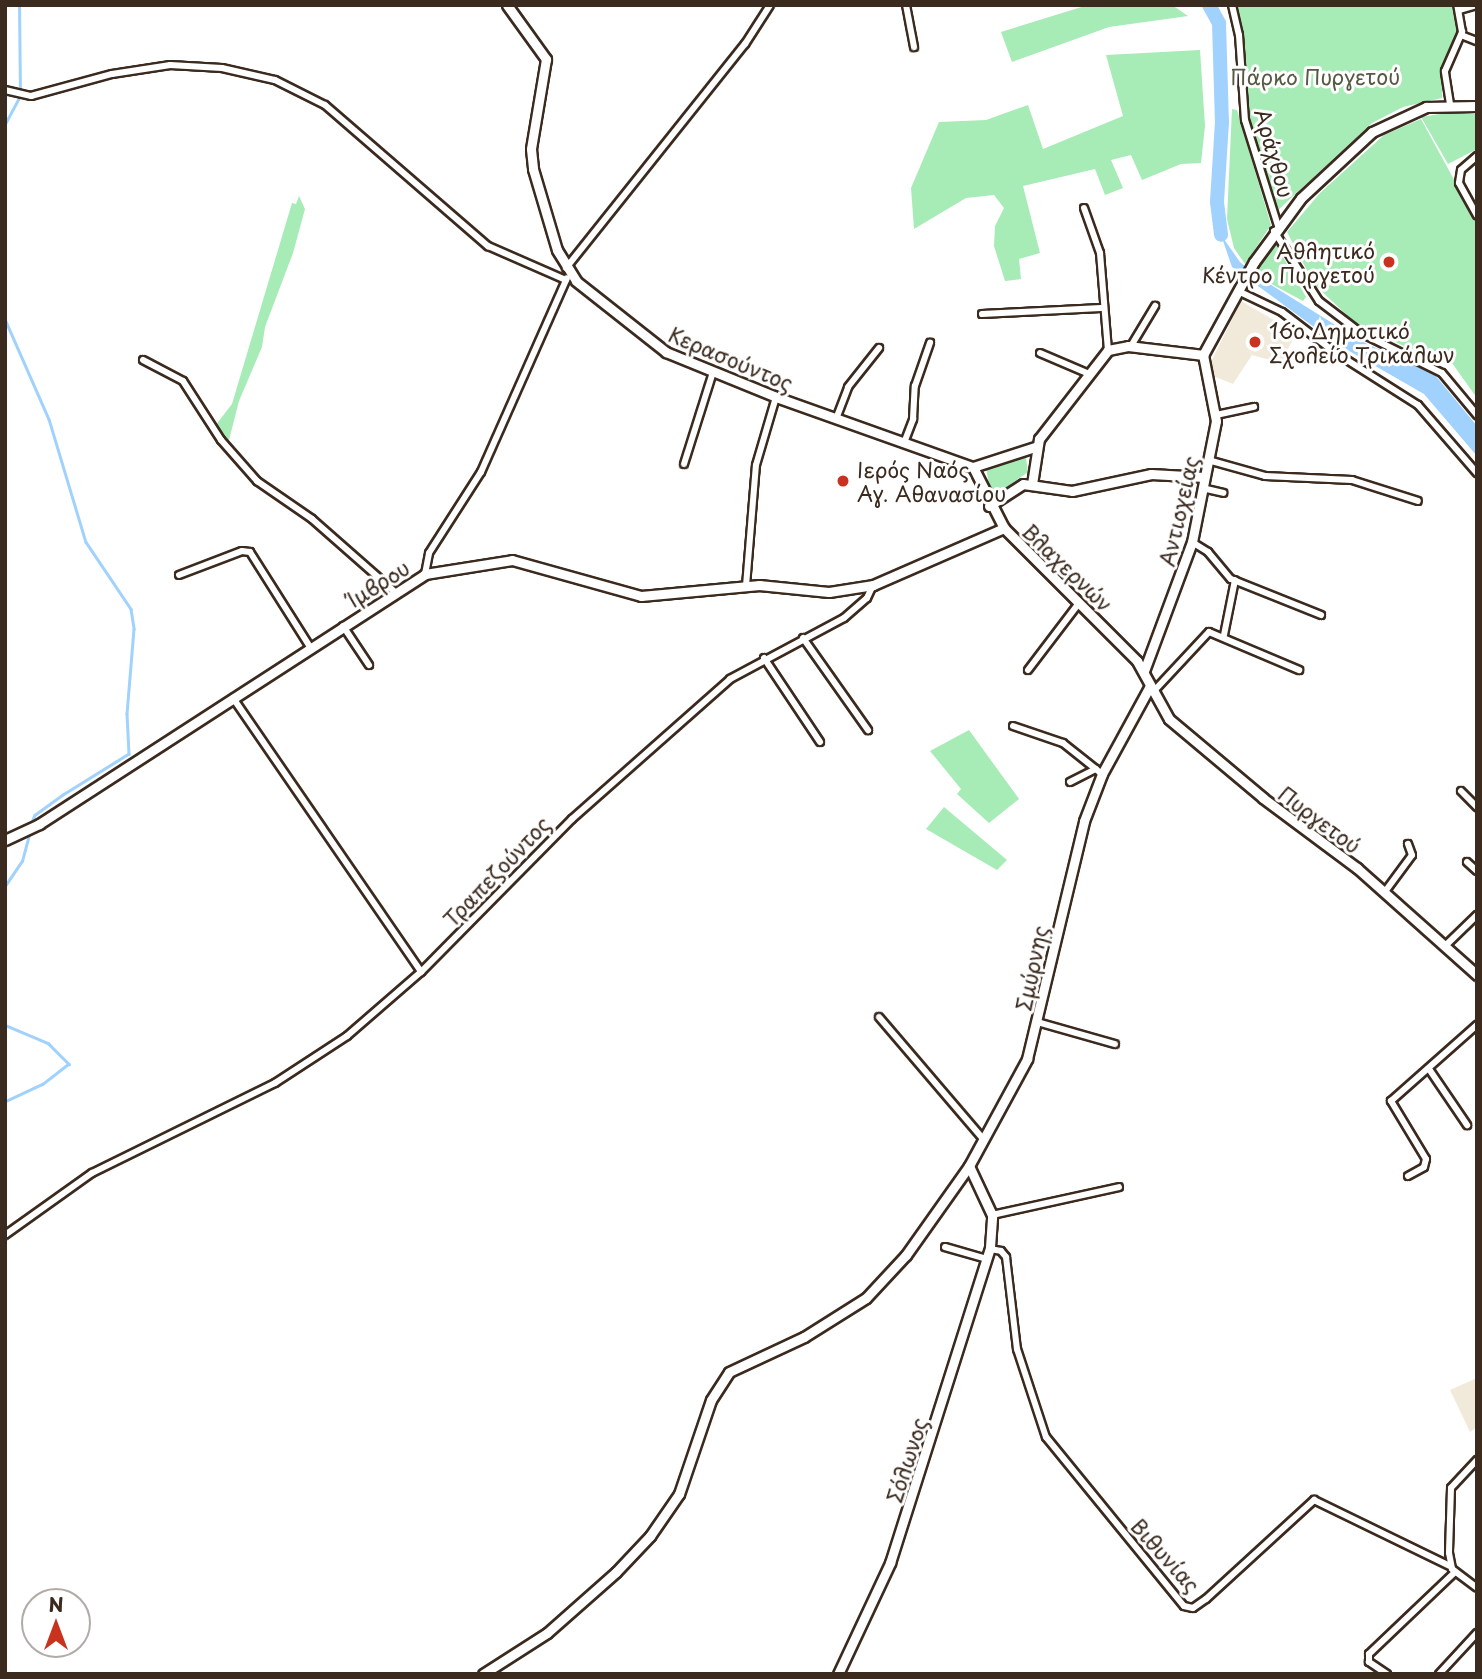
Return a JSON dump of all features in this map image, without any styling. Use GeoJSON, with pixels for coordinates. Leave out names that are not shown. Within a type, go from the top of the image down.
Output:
{"type":"FeatureCollection","features":[{"type":"Feature","properties":{"kind":"street","name":"Κερασούντος"},"geometry":{"type":"LineString","coordinates":[[508,5],[546,59],[531,159],[540,200],[567,274],[666,352],[776,397],[973,467]]}},
{"type":"Feature","properties":{"kind":"street"},"geometry":{"type":"LineString","coordinates":[[425,574],[429,552],[481,472],[567,274],[745,44],[770,5]]}},
{"type":"Feature","properties":{"kind":"street"},"geometry":{"type":"LineString","coordinates":[[906,5],[914,47]]}},
{"type":"Feature","properties":{"kind":"street","name":"Αράχθου"},"geometry":{"type":"LineString","coordinates":[[1231,5],[1238,23],[1245,120],[1276,229],[1319,301],[1361,333],[1442,373],[1477,415]]}},
{"type":"Feature","properties":{"kind":"street"},"geometry":{"type":"LineString","coordinates":[[1450,104],[1446,70],[1461,35],[1458,8],[1477,5]]}},
{"type":"Feature","properties":{"kind":"street"},"geometry":{"type":"LineString","coordinates":[[1461,35],[1477,41]]}},
{"type":"Feature","properties":{"kind":"street"},"geometry":{"type":"LineString","coordinates":[[9,92],[27,95],[164,65],[222,68],[275,80],[325,105],[488,246],[567,274]]}},
{"type":"Feature","properties":{"kind":"street"},"geometry":{"type":"LineString","coordinates":[[1032,484],[1035,447],[1087,373],[1108,350],[1131,346],[1203,355],[1254,262],[1276,229],[1371,132],[1419,109],[1450,104],[1477,106]]}},
{"type":"Feature","properties":{"kind":"street"},"geometry":{"type":"LineString","coordinates":[[1477,156],[1461,170],[1459,183],[1477,215]]}},
{"type":"Feature","properties":{"kind":"street"},"geometry":{"type":"LineString","coordinates":[[1084,208],[1100,253],[1101,308],[1108,350]]}},
{"type":"Feature","properties":{"kind":"street"},"geometry":{"type":"LineString","coordinates":[[1239,289],[1282,312],[1336,354],[1418,405],[1477,473]]}},
{"type":"Feature","properties":{"kind":"street"},"geometry":{"type":"LineString","coordinates":[[1131,346],[1156,306]]}},
{"type":"Feature","properties":{"kind":"street"},"geometry":{"type":"LineString","coordinates":[[982,314],[1101,308]]}},
{"type":"Feature","properties":{"kind":"street"},"geometry":{"type":"LineString","coordinates":[[904,443],[913,415],[915,386],[930,343]]}},
{"type":"Feature","properties":{"kind":"street"},"geometry":{"type":"LineString","coordinates":[[836,419],[848,387],[872,363],[879,348]]}},
{"type":"Feature","properties":{"kind":"street"},"geometry":{"type":"LineString","coordinates":[[1040,353],[1087,373]]}},
{"type":"Feature","properties":{"kind":"street","name":"Αντιοχείας"},"geometry":{"type":"LineString","coordinates":[[1144,671],[1192,542],[1208,460],[1216,415],[1203,355]]}},
{"type":"Feature","properties":{"kind":"street"},"geometry":{"type":"LineString","coordinates":[[143,360],[183,381],[221,440],[257,481],[320,525],[394,590]]}},
{"type":"Feature","properties":{"kind":"street"},"geometry":{"type":"LineString","coordinates":[[684,464],[713,372]]}},
{"type":"Feature","properties":{"kind":"street"},"geometry":{"type":"LineString","coordinates":[[746,586],[756,465],[776,397]]}},
{"type":"Feature","properties":{"kind":"street"},"geometry":{"type":"LineString","coordinates":[[1216,415],[1254,407]]}},
{"type":"Feature","properties":{"kind":"street"},"geometry":{"type":"LineString","coordinates":[[973,467],[1035,447]]}},
{"type":"Feature","properties":{"kind":"street"},"geometry":{"type":"LineString","coordinates":[[1208,460],[1265,476],[1352,480],[1418,501]]}},
{"type":"Feature","properties":{"kind":"street","name":"Βλαχερνών"},"geometry":{"type":"LineString","coordinates":[[973,467],[989,506],[1004,528],[1144,671],[1152,689]]}},
{"type":"Feature","properties":{"kind":"street"},"geometry":{"type":"LineString","coordinates":[[989,506],[1014,488],[1032,484],[1072,491],[1151,474],[1204,477]]}},
{"type":"Feature","properties":{"kind":"street"},"geometry":{"type":"LineString","coordinates":[[1202,488],[1223,492]]}},
{"type":"Feature","properties":{"kind":"street","name":"Τραπεζούντος"},"geometry":{"type":"LineString","coordinates":[[5,1235],[92,1173],[309,1063],[368,1020],[421,972],[572,819],[730,679],[852,612],[870,595],[873,585],[1004,528]]}},
{"type":"Feature","properties":{"kind":"street"},"geometry":{"type":"LineString","coordinates":[[1192,542],[1208,552],[1235,580],[1321,615]]}},
{"type":"Feature","properties":{"kind":"street"},"geometry":{"type":"LineString","coordinates":[[179,575],[242,551],[250,552],[310,647]]}},
{"type":"Feature","properties":{"kind":"street","name":"Ίμβρου"},"geometry":{"type":"LineString","coordinates":[[5,840],[39,824],[394,590],[425,574],[512,560],[641,596],[746,586],[818,593],[873,585]]}},
{"type":"Feature","properties":{"kind":"street"},"geometry":{"type":"LineString","coordinates":[[1224,635],[1235,580]]}},
{"type":"Feature","properties":{"kind":"street"},"geometry":{"type":"LineString","coordinates":[[1028,670],[1079,603]]}},
{"type":"Feature","properties":{"kind":"street"},"geometry":{"type":"LineString","coordinates":[[343,626],[369,665]]}},
{"type":"Feature","properties":{"kind":"street"},"geometry":{"type":"LineString","coordinates":[[1152,689],[1170,678],[1203,634],[1224,635],[1299,670]]}},
{"type":"Feature","properties":{"kind":"street"},"geometry":{"type":"LineString","coordinates":[[803,638],[868,730]]}},
{"type":"Feature","properties":{"kind":"street"},"geometry":{"type":"LineString","coordinates":[[764,658],[820,742]]}},
{"type":"Feature","properties":{"kind":"street","name":"Σμύρνης"},"geometry":{"type":"LineString","coordinates":[[483,1674],[547,1633],[616,1573],[650,1536],[679,1494],[711,1401],[729,1372],[858,1304],[914,1244],[969,1166],[985,1142],[1021,1072],[1037,1023],[1076,851],[1099,771],[1152,689]]}},
{"type":"Feature","properties":{"kind":"street","name":"Πυργετού"},"geometry":{"type":"LineString","coordinates":[[1152,689],[1169,719],[1193,741],[1384,893],[1477,975]]}},
{"type":"Feature","properties":{"kind":"street"},"geometry":{"type":"LineString","coordinates":[[233,698],[421,972]]}},
{"type":"Feature","properties":{"kind":"street"},"geometry":{"type":"LineString","coordinates":[[1013,726],[1063,743],[1099,771]]}},
{"type":"Feature","properties":{"kind":"street"},"geometry":{"type":"LineString","coordinates":[[1070,782],[1099,771]]}},
{"type":"Feature","properties":{"kind":"street"},"geometry":{"type":"LineString","coordinates":[[1461,791],[1477,807]]}},
{"type":"Feature","properties":{"kind":"street"},"geometry":{"type":"LineString","coordinates":[[1384,893],[1412,855],[1408,844]]}},
{"type":"Feature","properties":{"kind":"street"},"geometry":{"type":"LineString","coordinates":[[1467,862],[1477,871]]}},
{"type":"Feature","properties":{"kind":"street"},"geometry":{"type":"LineString","coordinates":[[1444,947],[1477,915]]}},
{"type":"Feature","properties":{"kind":"street"},"geometry":{"type":"LineString","coordinates":[[879,1017],[985,1142]]}},
{"type":"Feature","properties":{"kind":"street"},"geometry":{"type":"LineString","coordinates":[[1037,1023],[1115,1044]]}},
{"type":"Feature","properties":{"kind":"street"},"geometry":{"type":"LineString","coordinates":[[1408,1176],[1424,1167],[1426,1159],[1391,1102],[1477,1025]]}},
{"type":"Feature","properties":{"kind":"street"},"geometry":{"type":"LineString","coordinates":[[1429,1069],[1467,1125]]}},
{"type":"Feature","properties":{"kind":"street"},"geometry":{"type":"LineString","coordinates":[[969,1166],[992,1215],[1119,1186]]}},
{"type":"Feature","properties":{"kind":"street","name":"Σόλωνος"},"geometry":{"type":"LineString","coordinates":[[838,1674],[890,1563],[988,1254],[992,1215]]}},
{"type":"Feature","properties":{"kind":"street"},"geometry":{"type":"LineString","coordinates":[[945,1247],[988,1254]]}},
{"type":"Feature","properties":{"kind":"street","name":"Βιθυνίας"},"geometry":{"type":"LineString","coordinates":[[988,1254],[1002,1251],[1007,1261],[1017,1349],[1050,1445],[1185,1606],[1194,1608],[1214,1593],[1312,1500],[1325,1501],[1450,1566]]}},
{"type":"Feature","properties":{"kind":"street"},"geometry":{"type":"LineString","coordinates":[[1477,1460],[1451,1488],[1450,1566],[1477,1588]]}},
{"type":"Feature","properties":{"kind":"street"},"geometry":{"type":"LineString","coordinates":[[1387,1674],[1368,1657],[1455,1572]]}},
{"type":"Feature","properties":{"kind":"street"},"geometry":{"type":"LineString","coordinates":[[1439,1674],[1477,1633]]}},
{"type":"Feature","properties":{"kind":"shaded area","name":"16ο Δημοτικό Σχολείο Τρικάλων"},"geometry":{"type":"Polygon","coordinates":[[[1241,301],[1296,333],[1281,363],[1252,355],[1233,384],[1213,376],[1211,362],[1241,301]]]}},
{"type":"Feature","properties":{"kind":"shaded area"},"geometry":{"type":"Polygon","coordinates":[[[1477,1378],[1477,1427],[1470,1432],[1450,1390],[1477,1378]]]}},
{"type":"Feature","properties":{"kind":"green space"},"geometry":{"type":"Polygon","coordinates":[[[1088,5],[1172,5],[1188,16],[1109,27],[1012,62],[1001,32],[1088,5]]]}},
{"type":"Feature","properties":{"kind":"green space","name":"Πάρκο Πυργετού"},"geometry":{"type":"Polygon","coordinates":[[[1236,5],[1454,5],[1459,33],[1442,70],[1442,98],[1403,107],[1372,123],[1276,212],[1247,117],[1236,5]]]}},
{"type":"Feature","properties":{"kind":"green space"},"geometry":{"type":"Polygon","coordinates":[[[1200,50],[1205,126],[1201,163],[1181,164],[1142,180],[1131,155],[1111,160],[1123,188],[1105,195],[1095,169],[1023,186],[1040,253],[1019,259],[1021,279],[1005,281],[994,246],[995,226],[1004,208],[994,195],[966,198],[914,229],[911,188],[939,122],[986,120],[1028,105],[1043,149],[1123,116],[1106,55],[1200,50]]]}},
{"type":"Feature","properties":{"kind":"green space"},"geometry":{"type":"Polygon","coordinates":[[[1232,109],[1237,110],[1271,225],[1245,264],[1234,248],[1227,219],[1232,109]]]}},
{"type":"Feature","properties":{"kind":"green space"},"geometry":{"type":"Polygon","coordinates":[[[1446,113],[1477,114],[1477,149],[1448,164],[1421,117],[1446,113]]]}},
{"type":"Feature","properties":{"kind":"green space","name":"Αθλητικό Κέντρο Πυργετού"},"geometry":{"type":"Polygon","coordinates":[[[1421,119],[1477,222],[1477,398],[1447,356],[1436,362],[1353,321],[1314,284],[1287,232],[1320,193],[1384,135],[1421,119]]]}},
{"type":"Feature","properties":{"kind":"green space"},"geometry":{"type":"Polygon","coordinates":[[[299,196],[305,209],[293,253],[265,327],[262,347],[239,401],[228,444],[215,426],[232,404],[292,203],[296,204],[299,196]]]}},
{"type":"Feature","properties":{"kind":"green space"},"geometry":{"type":"Polygon","coordinates":[[[1275,243],[1306,297],[1303,301],[1255,275],[1275,243]]]}},
{"type":"Feature","properties":{"kind":"green space"},"geometry":{"type":"Polygon","coordinates":[[[1025,451],[1028,472],[997,494],[990,492],[986,466],[1025,451]]]}},
{"type":"Feature","properties":{"kind":"green space"},"geometry":{"type":"Polygon","coordinates":[[[969,730],[1019,799],[989,823],[957,794],[961,789],[930,751],[969,730]]]}},
{"type":"Feature","properties":{"kind":"green space"},"geometry":{"type":"Polygon","coordinates":[[[944,807],[1007,860],[997,870],[926,829],[944,807]]]}},
{"type":"Feature","properties":{"kind":"water"},"geometry":{"type":"Polygon","coordinates":[[[1221,235],[1240,262],[1255,275],[1361,341],[1435,375],[1477,426],[1477,456],[1424,394],[1337,344],[1232,267],[1221,235]]]}},
{"type":"Feature","properties":{"kind":"waterway"},"geometry":{"type":"LineString","coordinates":[[5,124],[20,96],[19,5]]}},
{"type":"Feature","properties":{"kind":"waterway"},"geometry":{"type":"LineString","coordinates":[[1209,5],[1219,23],[1222,122],[1217,202],[1221,235]]}},
{"type":"Feature","properties":{"kind":"waterway"},"geometry":{"type":"LineString","coordinates":[[5,319],[49,419],[86,542],[131,609],[134,629],[127,714],[129,754],[35,815],[31,825]]}},
{"type":"Feature","properties":{"kind":"waterway"},"geometry":{"type":"LineString","coordinates":[[5,886],[22,861],[30,831]]}},
{"type":"Feature","properties":{"kind":"waterway"},"geometry":{"type":"LineString","coordinates":[[5,1025],[48,1043],[69,1064],[43,1084],[5,1102]]}},
{"type":"Feature","properties":{"kind":"place","name":"Αθλητικό Κέντρο Πυργετού"},"geometry":{"type":"Point","coordinates":[1389,262]}},
{"type":"Feature","properties":{"kind":"place","name":"16ο Δημοτικό Σχολείο Τρικάλων"},"geometry":{"type":"Point","coordinates":[1255,342]}},
{"type":"Feature","properties":{"kind":"place","name":"Ιερός Ναός Αγ. Αθανασίου"},"geometry":{"type":"Point","coordinates":[843,481]}}]}
